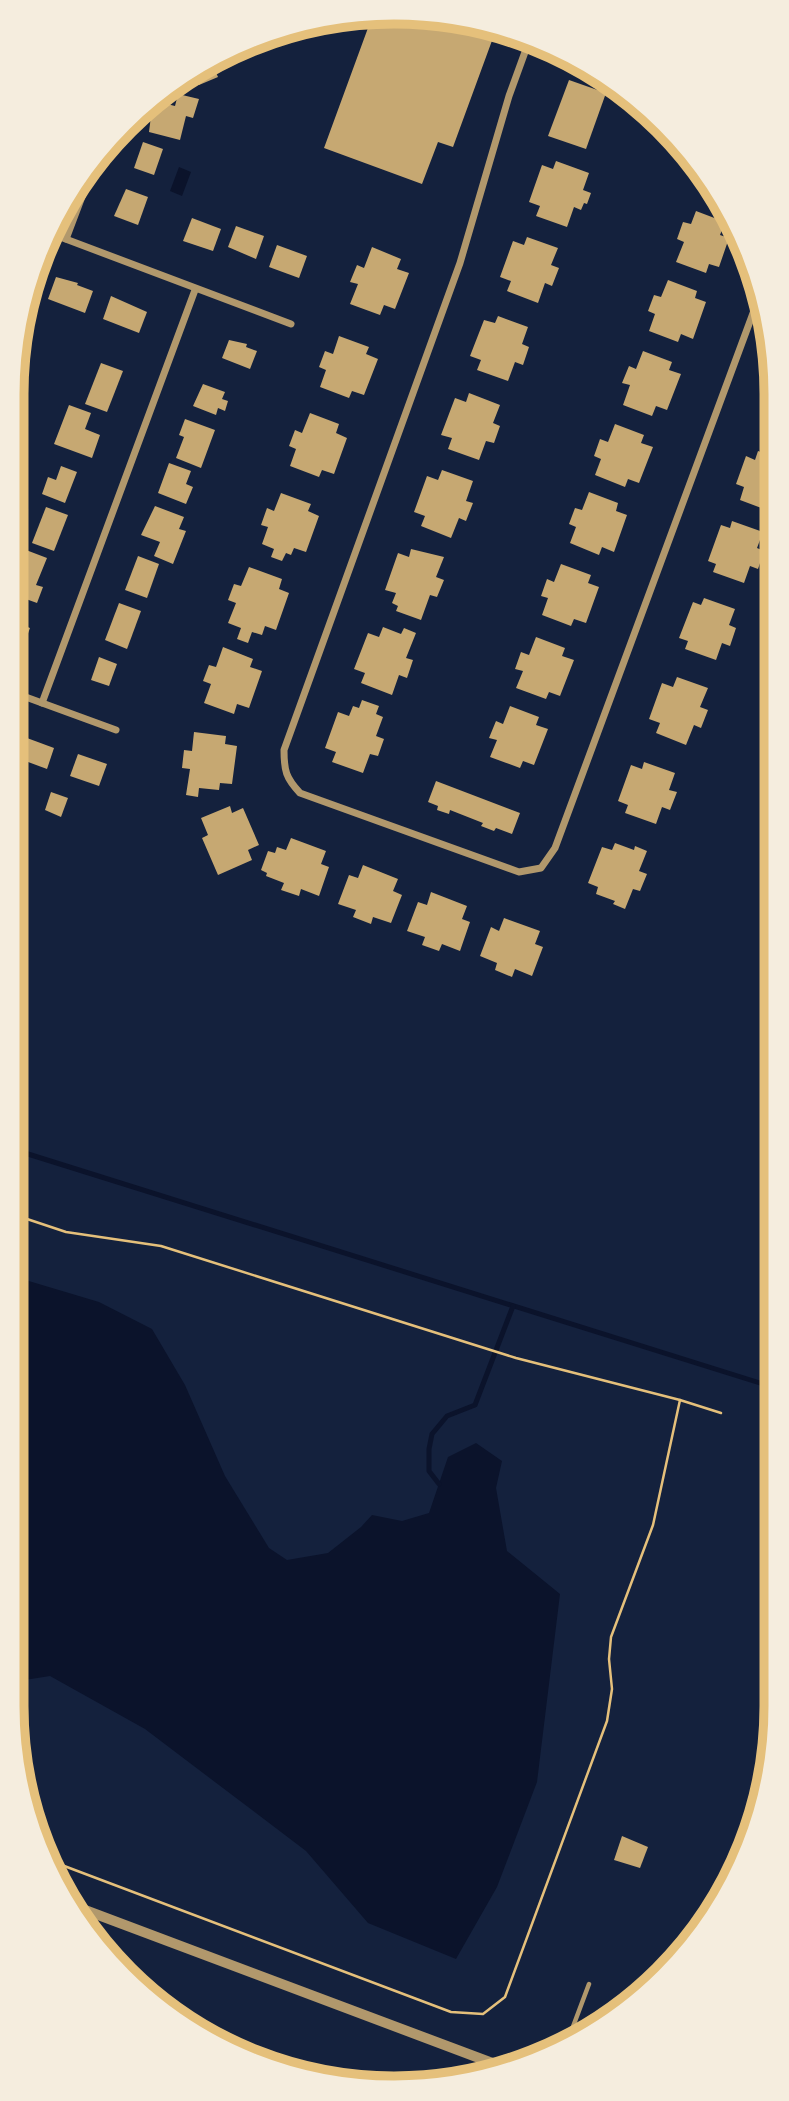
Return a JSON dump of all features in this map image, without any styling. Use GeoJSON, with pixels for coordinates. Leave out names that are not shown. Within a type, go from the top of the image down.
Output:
{"type":"FeatureCollection","features":[{"type":"Feature","properties":{"kind":"street"},"geometry":{"type":"LineString","coordinates":[[526,49],[509,96],[460,263],[285,750],[284,766],[288,780],[300,793],[519,872],[541,867],[555,848],[754,310]]}},
{"type":"Feature","properties":{"kind":"street"},"geometry":{"type":"LineString","coordinates":[[66,239],[82,197]]}},
{"type":"Feature","properties":{"kind":"street"},"geometry":{"type":"LineString","coordinates":[[60,237],[291,324]]}},
{"type":"Feature","properties":{"kind":"street"},"geometry":{"type":"LineString","coordinates":[[42,703],[195,290]]}},
{"type":"Feature","properties":{"kind":"street"},"geometry":{"type":"LineString","coordinates":[[24,696],[116,730]]}},
{"type":"Feature","properties":{"kind":"street"},"geometry":{"type":"LineString","coordinates":[[86,1910],[493,2063]]}},
{"type":"Feature","properties":{"kind":"lane"},"geometry":{"type":"LineString","coordinates":[[571,2031],[589,1984]]}},
{"type":"Feature","properties":{"kind":"path"},"geometry":{"type":"LineString","coordinates":[[24,1218],[66,1232],[161,1246],[516,1358],[721,1413]]}},
{"type":"Feature","properties":{"kind":"path"},"geometry":{"type":"LineString","coordinates":[[61,1865],[451,2012],[483,2014],[505,1997],[607,1721],[612,1689],[609,1660],[611,1637],[653,1525],[680,1400]]}},
{"type":"Feature","properties":{"kind":"water"},"geometry":{"type":"Polygon","coordinates":[[[179,167],[191,172],[182,196],[170,191],[179,167]]]}},
{"type":"Feature","properties":{"kind":"water"},"geometry":{"type":"Polygon","coordinates":[[[24,1280],[99,1302],[152,1329],[185,1385],[225,1476],[269,1548],[287,1560],[328,1553],[372,1515],[402,1521],[429,1513],[448,1457],[476,1443],[502,1461],[496,1488],[507,1551],[560,1594],[537,1782],[497,1887],[456,1959],[368,1923],[306,1851],[145,1729],[50,1676],[24,1680],[24,1280]]]}},
{"type":"Feature","properties":{"kind":"building"},"geometry":{"type":"Polygon","coordinates":[[[369,25],[419,25],[493,38],[453,147],[438,142],[422,184],[324,148],[369,25]]]}},
{"type":"Feature","properties":{"kind":"building"},"geometry":{"type":"Polygon","coordinates":[[[215,71],[218,77],[199,85],[197,82],[215,71]]]}},
{"type":"Feature","properties":{"kind":"building"},"geometry":{"type":"Polygon","coordinates":[[[569,80],[606,93],[586,149],[548,136],[569,80]]]}},
{"type":"Feature","properties":{"kind":"building"},"geometry":{"type":"Polygon","coordinates":[[[179,94],[199,99],[193,118],[186,116],[180,140],[149,132],[151,116],[166,104],[175,106],[179,94]]]}},
{"type":"Feature","properties":{"kind":"building"},"geometry":{"type":"Polygon","coordinates":[[[143,142],[163,149],[154,175],[134,168],[143,142]]]}},
{"type":"Feature","properties":{"kind":"building"},"geometry":{"type":"Polygon","coordinates":[[[556,161],[589,173],[583,190],[591,193],[587,204],[584,203],[581,210],[574,207],[567,227],[536,216],[540,206],[529,202],[542,165],[553,169],[556,161]]]}},
{"type":"Feature","properties":{"kind":"building"},"geometry":{"type":"Polygon","coordinates":[[[126,189],[148,197],[138,225],[114,216],[126,189]]]}},
{"type":"Feature","properties":{"kind":"building"},"geometry":{"type":"Polygon","coordinates":[[[696,211],[720,220],[723,226],[720,235],[729,238],[719,267],[709,264],[706,273],[676,262],[684,242],[677,239],[683,222],[691,224],[696,211]]]}},
{"type":"Feature","properties":{"kind":"building"},"geometry":{"type":"Polygon","coordinates":[[[192,218],[221,229],[213,251],[183,241],[192,218]]]}},
{"type":"Feature","properties":{"kind":"building"},"geometry":{"type":"Polygon","coordinates":[[[236,226],[264,236],[256,259],[228,247],[236,226]]]}},
{"type":"Feature","properties":{"kind":"building"},"geometry":{"type":"Polygon","coordinates":[[[527,237],[558,248],[551,265],[559,268],[552,286],[545,283],[538,303],[507,291],[511,281],[500,277],[513,241],[524,245],[527,237]]]}},
{"type":"Feature","properties":{"kind":"building"},"geometry":{"type":"Polygon","coordinates":[[[277,245],[307,256],[299,278],[269,267],[277,245]]]}},
{"type":"Feature","properties":{"kind":"building"},"geometry":{"type":"Polygon","coordinates":[[[372,247],[401,259],[397,269],[409,273],[395,309],[384,305],[380,315],[350,304],[358,284],[350,282],[357,265],[364,268],[372,247]]]}},
{"type":"Feature","properties":{"kind":"building"},"geometry":{"type":"Polygon","coordinates":[[[45,274],[47,275],[38,296],[45,274]]]}},
{"type":"Feature","properties":{"kind":"building"},"geometry":{"type":"Polygon","coordinates":[[[56,277],[78,283],[77,285],[93,291],[85,313],[48,299],[56,277]]]}},
{"type":"Feature","properties":{"kind":"building"},"geometry":{"type":"Polygon","coordinates":[[[668,280],[697,291],[695,298],[706,302],[693,339],[681,334],[678,342],[649,331],[655,314],[648,311],[654,295],[661,297],[668,280]]]}},
{"type":"Feature","properties":{"kind":"building"},"geometry":{"type":"Polygon","coordinates":[[[111,296],[147,312],[139,333],[103,319],[111,296]]]}},
{"type":"Feature","properties":{"kind":"building"},"geometry":{"type":"Polygon","coordinates":[[[498,316],[528,327],[522,344],[529,347],[523,365],[515,362],[508,381],[477,370],[481,360],[470,356],[484,320],[495,323],[498,316]]]}},
{"type":"Feature","properties":{"kind":"building"},"geometry":{"type":"Polygon","coordinates":[[[339,336],[369,347],[366,354],[378,359],[364,395],[352,391],[349,398],[320,387],[326,370],[319,367],[325,351],[333,354],[339,336]]]}},
{"type":"Feature","properties":{"kind":"building"},"geometry":{"type":"Polygon","coordinates":[[[229,340],[247,344],[246,347],[257,351],[250,369],[222,358],[229,340]]]}},
{"type":"Feature","properties":{"kind":"building"},"geometry":{"type":"Polygon","coordinates":[[[643,351],[672,362],[669,370],[681,374],[667,410],[656,406],[652,416],[623,405],[630,385],[622,383],[629,366],[636,369],[643,351]]]}},
{"type":"Feature","properties":{"kind":"building"},"geometry":{"type":"Polygon","coordinates":[[[101,363],[123,371],[107,412],[85,404],[101,363]]]}},
{"type":"Feature","properties":{"kind":"building"},"geometry":{"type":"Polygon","coordinates":[[[203,384],[225,392],[222,399],[228,401],[225,411],[218,408],[216,415],[193,406],[203,384]]]}},
{"type":"Feature","properties":{"kind":"building"},"geometry":{"type":"Polygon","coordinates":[[[469,393],[500,405],[493,423],[500,426],[494,443],[486,441],[479,460],[448,449],[452,438],[441,435],[455,398],[466,402],[469,393]]]}},
{"type":"Feature","properties":{"kind":"building"},"geometry":{"type":"Polygon","coordinates":[[[69,405],[91,413],[85,429],[100,435],[92,458],[54,444],[69,405]]]}},
{"type":"Feature","properties":{"kind":"building"},"geometry":{"type":"Polygon","coordinates":[[[310,413],[339,424],[336,433],[347,438],[334,474],[322,470],[319,477],[290,466],[296,449],[289,446],[295,430],[302,433],[310,413]]]}},
{"type":"Feature","properties":{"kind":"building"},"geometry":{"type":"Polygon","coordinates":[[[185,419],[215,430],[201,468],[176,458],[184,437],[179,435],[185,419]]]}},
{"type":"Feature","properties":{"kind":"building"},"geometry":{"type":"Polygon","coordinates":[[[615,424],[644,435],[641,443],[653,447],[639,483],[628,479],[625,487],[595,475],[601,459],[594,456],[600,439],[608,442],[615,424]]]}},
{"type":"Feature","properties":{"kind":"building"},"geometry":{"type":"Polygon","coordinates":[[[758,451],[764,453],[764,509],[740,500],[744,487],[736,484],[746,456],[755,460],[758,451]]]}},
{"type":"Feature","properties":{"kind":"building"},"geometry":{"type":"Polygon","coordinates":[[[169,463],[191,471],[186,484],[193,487],[186,504],[158,493],[169,463]]]}},
{"type":"Feature","properties":{"kind":"building"},"geometry":{"type":"Polygon","coordinates":[[[61,466],[77,472],[65,503],[42,494],[48,477],[56,480],[61,466]]]}},
{"type":"Feature","properties":{"kind":"building"},"geometry":{"type":"Polygon","coordinates":[[[442,470],[473,481],[466,501],[473,503],[466,521],[459,518],[451,538],[421,526],[425,516],[414,512],[427,476],[438,480],[442,470]]]}},
{"type":"Feature","properties":{"kind":"building"},"geometry":{"type":"Polygon","coordinates":[[[589,492],[618,503],[616,511],[627,515],[614,552],[602,547],[599,555],[570,543],[576,527],[569,524],[575,508],[582,510],[589,492]]]}},
{"type":"Feature","properties":{"kind":"building"},"geometry":{"type":"Polygon","coordinates":[[[281,493],[311,504],[308,511],[319,516],[306,552],[294,548],[291,555],[286,553],[282,561],[271,557],[274,549],[262,544],[268,527],[261,525],[267,508],[274,511],[281,493]]]}},
{"type":"Feature","properties":{"kind":"building"},"geometry":{"type":"Polygon","coordinates":[[[155,506],[184,517],[179,529],[186,531],[173,564],[154,556],[160,542],[141,535],[155,506]]]}},
{"type":"Feature","properties":{"kind":"building"},"geometry":{"type":"Polygon","coordinates":[[[46,507],[68,515],[54,551],[32,543],[46,507]]]}},
{"type":"Feature","properties":{"kind":"building"},"geometry":{"type":"Polygon","coordinates":[[[732,521],[763,532],[757,548],[764,551],[758,569],[750,566],[744,583],[713,572],[716,564],[708,561],[721,525],[730,528],[732,521]]]}},
{"type":"Feature","properties":{"kind":"building"},"geometry":{"type":"Polygon","coordinates":[[[411,549],[444,557],[436,577],[444,580],[437,597],[430,595],[421,620],[396,611],[398,606],[392,603],[396,593],[385,590],[398,553],[409,557],[411,549]]]}},
{"type":"Feature","properties":{"kind":"building"},"geometry":{"type":"Polygon","coordinates":[[[26,550],[47,558],[36,585],[43,587],[37,603],[24,598],[26,550]]]}},
{"type":"Feature","properties":{"kind":"building"},"geometry":{"type":"Polygon","coordinates":[[[138,556],[159,564],[147,598],[125,590],[138,556]]]}},
{"type":"Feature","properties":{"kind":"building"},"geometry":{"type":"Polygon","coordinates":[[[561,564],[591,575],[588,583],[599,587],[586,623],[574,619],[571,626],[542,615],[548,598],[541,596],[547,579],[554,582],[561,564]]]}},
{"type":"Feature","properties":{"kind":"building"},"geometry":{"type":"Polygon","coordinates":[[[249,567],[282,579],[279,589],[289,593],[276,630],[265,626],[262,635],[252,632],[248,643],[237,639],[241,628],[228,623],[236,603],[228,600],[234,584],[241,586],[249,567]]]}},
{"type":"Feature","properties":{"kind":"building"},"geometry":{"type":"Polygon","coordinates":[[[704,598],[735,609],[729,625],[736,628],[730,646],[722,643],[716,660],[685,649],[688,641],[679,638],[693,602],[701,605],[704,598]]]}},
{"type":"Feature","properties":{"kind":"building"},"geometry":{"type":"Polygon","coordinates":[[[119,603],[141,611],[127,649],[105,640],[119,603]]]}},
{"type":"Feature","properties":{"kind":"building"},"geometry":{"type":"Polygon","coordinates":[[[24,626],[30,628],[24,644],[24,626]]]}},
{"type":"Feature","properties":{"kind":"building"},"geometry":{"type":"Polygon","coordinates":[[[383,627],[401,634],[404,628],[416,633],[406,658],[413,660],[407,678],[399,675],[392,695],[361,683],[365,673],[354,669],[368,633],[379,637],[383,627]]]}},
{"type":"Feature","properties":{"kind":"building"},"geometry":{"type":"Polygon","coordinates":[[[536,637],[565,648],[562,656],[574,660],[560,696],[549,692],[546,699],[516,688],[523,671],[515,669],[521,652],[529,655],[536,637]]]}},
{"type":"Feature","properties":{"kind":"building"},"geometry":{"type":"Polygon","coordinates":[[[223,647],[253,659],[250,667],[262,671],[249,708],[237,704],[234,714],[204,703],[211,684],[203,681],[209,665],[216,667],[223,647]]]}},
{"type":"Feature","properties":{"kind":"building"},"geometry":{"type":"Polygon","coordinates":[[[99,657],[117,664],[109,686],[91,680],[99,657]]]}},
{"type":"Feature","properties":{"kind":"building"},"geometry":{"type":"Polygon","coordinates":[[[677,677],[708,688],[700,707],[708,710],[701,728],[694,725],[686,745],[656,733],[660,723],[649,719],[662,683],[673,687],[677,677]]]}},
{"type":"Feature","properties":{"kind":"building"},"geometry":{"type":"Polygon","coordinates":[[[362,700],[379,706],[376,714],[383,717],[376,736],[384,739],[378,756],[370,754],[363,773],[332,762],[336,752],[325,748],[338,712],[349,716],[353,706],[359,708],[362,700]]]}},
{"type":"Feature","properties":{"kind":"building"},"geometry":{"type":"Polygon","coordinates":[[[510,706],[539,717],[536,725],[548,729],[534,765],[523,761],[520,768],[490,757],[497,740],[489,738],[496,721],[503,724],[510,706]]]}},
{"type":"Feature","properties":{"kind":"building"},"geometry":{"type":"Polygon","coordinates":[[[194,732],[226,736],[225,744],[237,746],[232,784],[220,783],[219,790],[199,788],[198,797],[186,795],[190,769],[182,768],[184,750],[192,751],[194,732]]]}},
{"type":"Feature","properties":{"kind":"building"},"geometry":{"type":"Polygon","coordinates":[[[27,738],[54,748],[47,769],[24,760],[27,738]]]}},
{"type":"Feature","properties":{"kind":"building"},"geometry":{"type":"Polygon","coordinates":[[[78,754],[107,764],[99,786],[70,776],[78,754]]]}},
{"type":"Feature","properties":{"kind":"building"},"geometry":{"type":"Polygon","coordinates":[[[644,762],[675,773],[669,790],[677,792],[670,810],[662,807],[656,824],[625,813],[628,805],[618,801],[631,765],[642,769],[644,762]]]}},
{"type":"Feature","properties":{"kind":"building"},"geometry":{"type":"Polygon","coordinates":[[[436,781],[520,813],[512,834],[481,826],[483,823],[450,810],[449,814],[437,810],[438,806],[428,802],[436,781]]]}},
{"type":"Feature","properties":{"kind":"building"},"geometry":{"type":"Polygon","coordinates":[[[51,792],[68,798],[61,817],[45,810],[51,792]]]}},
{"type":"Feature","properties":{"kind":"building"},"geometry":{"type":"Polygon","coordinates":[[[230,806],[232,813],[243,808],[259,845],[248,850],[252,860],[218,875],[202,838],[208,835],[201,818],[230,806]]]}},
{"type":"Feature","properties":{"kind":"building"},"geometry":{"type":"Polygon","coordinates":[[[291,838],[326,851],[321,864],[329,867],[319,896],[301,889],[299,896],[281,890],[284,883],[266,876],[267,873],[261,870],[268,851],[275,853],[277,847],[286,850],[291,838]]]}},
{"type":"Feature","properties":{"kind":"building"},"geometry":{"type":"Polygon","coordinates":[[[615,843],[634,850],[635,846],[647,851],[639,871],[647,874],[640,891],[633,889],[625,909],[613,904],[615,901],[596,894],[598,887],[588,883],[602,847],[612,850],[615,843]]]}},
{"type":"Feature","properties":{"kind":"building"},"geometry":{"type":"Polygon","coordinates":[[[363,865],[398,879],[393,891],[402,895],[391,923],[373,917],[371,924],[353,917],[356,910],[338,904],[349,875],[358,878],[363,865]]]}},
{"type":"Feature","properties":{"kind":"building"},"geometry":{"type":"Polygon","coordinates":[[[431,892],[467,906],[462,919],[470,922],[460,951],[442,944],[439,951],[422,945],[425,937],[407,931],[418,902],[427,905],[431,892]]]}},
{"type":"Feature","properties":{"kind":"building"},"geometry":{"type":"Polygon","coordinates":[[[504,918],[540,931],[535,944],[543,947],[532,976],[515,969],[512,977],[495,970],[497,963],[480,956],[491,927],[499,931],[504,918]]]}},
{"type":"Feature","properties":{"kind":"building"},"geometry":{"type":"Polygon","coordinates":[[[622,1836],[648,1847],[640,1868],[614,1860],[622,1836]]]}},
{"type":"Feature","properties":{"kind":"waterway"},"geometry":{"type":"LineString","coordinates":[[24,1153],[764,1384]]}},
{"type":"Feature","properties":{"kind":"waterway"},"geometry":{"type":"LineString","coordinates":[[439,1484],[429,1471],[432,1434],[447,1416],[475,1405],[513,1306]]}}]}
